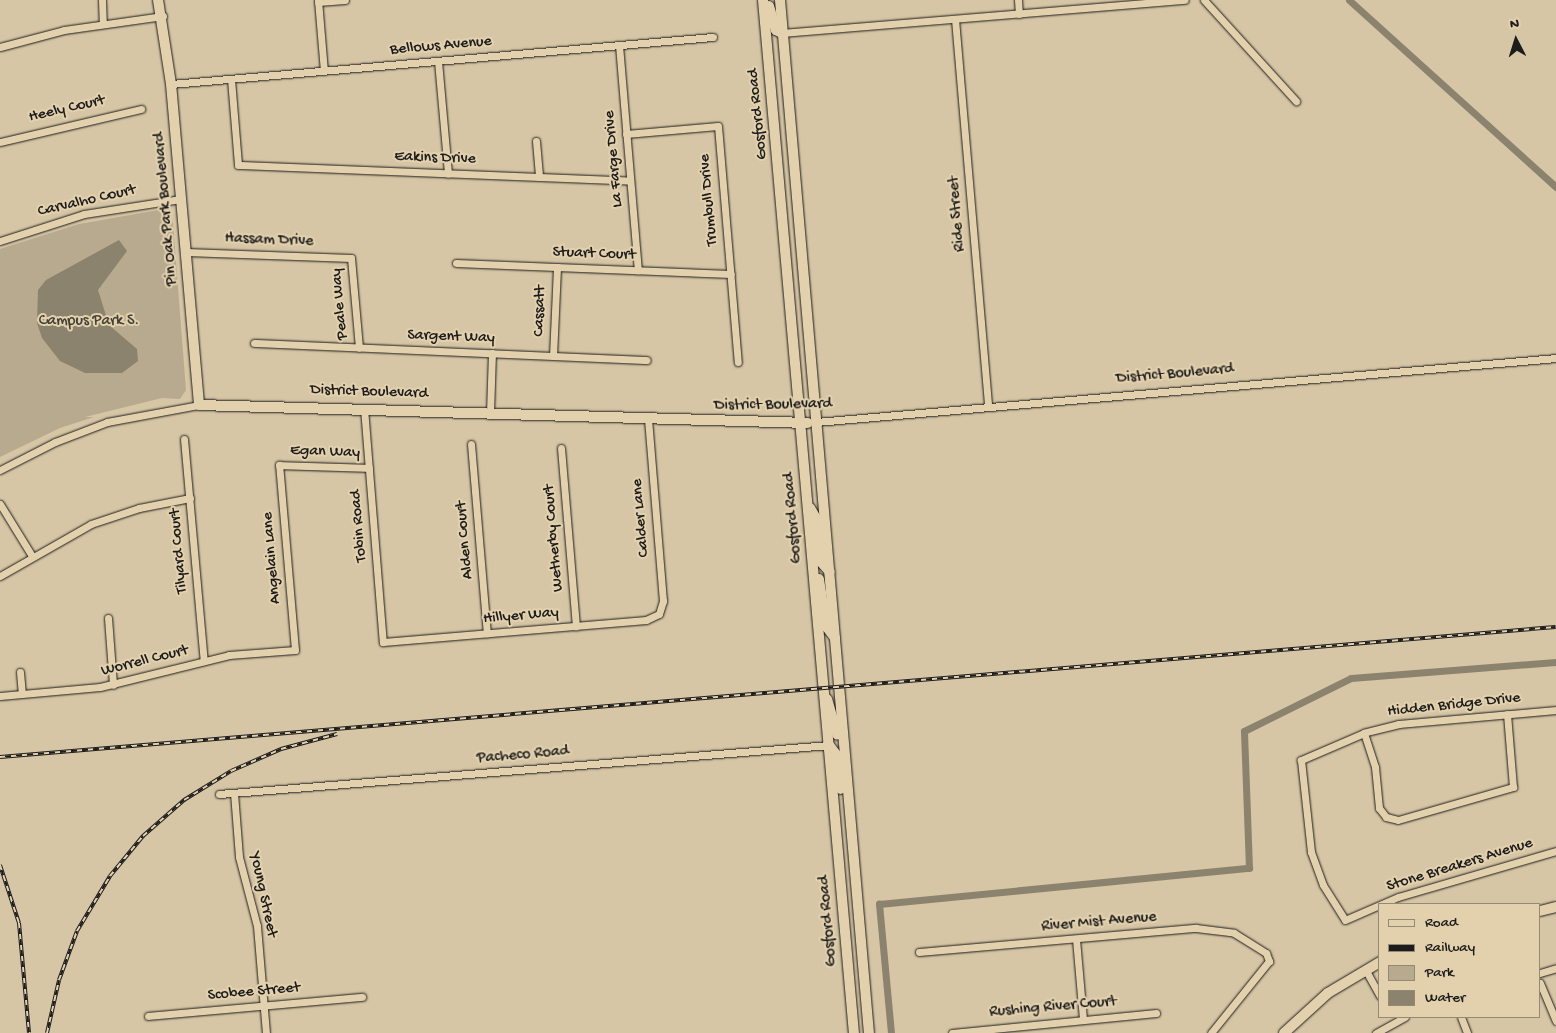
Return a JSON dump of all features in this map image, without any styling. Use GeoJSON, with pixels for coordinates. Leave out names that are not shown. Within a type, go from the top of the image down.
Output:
{"type":"FeatureCollection","features":[{"type":"Feature","properties":{"kind":"main road","name":"Pin Oak Park Boulevard"},"geometry":{"type":"LineString","coordinates":[[158,0],[163,13],[171,84],[199,405]]}},
{"type":"Feature","properties":{"kind":"main road"},"geometry":{"type":"LineString","coordinates":[[163,13],[168,0]]}},
{"type":"Feature","properties":{"kind":"main road","name":"Gosford Road"},"geometry":{"type":"LineString","coordinates":[[763,0],[802,423],[854,1033]]}},
{"type":"Feature","properties":{"kind":"main road"},"geometry":{"type":"LineString","coordinates":[[767,0],[773,22],[782,33]]}},
{"type":"Feature","properties":{"kind":"main road","name":"Gosford Road"},"geometry":{"type":"LineString","coordinates":[[780,0],[869,1033]]}},
{"type":"Feature","properties":{"kind":"main road"},"geometry":{"type":"LineString","coordinates":[[777,146],[787,175],[794,238],[800,245]]}},
{"type":"Feature","properties":{"kind":"main road","name":"District Boulevard"},"geometry":{"type":"LineString","coordinates":[[199,405],[364,408],[648,420],[816,422]]}},
{"type":"Feature","properties":{"kind":"main road"},"geometry":{"type":"LineString","coordinates":[[808,502],[817,520],[821,562],[830,572]]}},
{"type":"Feature","properties":{"kind":"main road"},"geometry":{"type":"LineString","coordinates":[[814,576],[821,581],[826,626],[835,639]]}},
{"type":"Feature","properties":{"kind":"main road"},"geometry":{"type":"LineString","coordinates":[[824,694],[844,746]]}},
{"type":"Feature","properties":{"kind":"main road"},"geometry":{"type":"LineString","coordinates":[[829,745],[838,757],[841,787],[849,806]]}},
{"type":"Feature","properties":{"kind":"main road"},"geometry":{"type":"LineString","coordinates":[[1541,911],[1556,907]]}},
{"type":"Feature","properties":{"kind":"main road"},"geometry":{"type":"LineString","coordinates":[[1284,1033],[1328,993],[1365,969],[1378,963]]}},
{"type":"Feature","properties":{"kind":"street"},"geometry":{"type":"LineString","coordinates":[[102,0],[103,23]]}},
{"type":"Feature","properties":{"kind":"street"},"geometry":{"type":"LineString","coordinates":[[324,71],[318,1],[344,0]]}},
{"type":"Feature","properties":{"kind":"street"},"geometry":{"type":"LineString","coordinates":[[1018,0],[1020,14]]}},
{"type":"Feature","properties":{"kind":"street"},"geometry":{"type":"LineString","coordinates":[[782,33],[1185,0]]}},
{"type":"Feature","properties":{"kind":"street"},"geometry":{"type":"LineString","coordinates":[[1204,0],[1296,101]]}},
{"type":"Feature","properties":{"kind":"street"},"geometry":{"type":"LineString","coordinates":[[0,47],[103,23],[163,13]]}},
{"type":"Feature","properties":{"kind":"street","name":"Ride Street"},"geometry":{"type":"LineString","coordinates":[[955,20],[988,406]]}},
{"type":"Feature","properties":{"kind":"street","name":"Bellows Avenue"},"geometry":{"type":"LineString","coordinates":[[171,84],[713,37]]}},
{"type":"Feature","properties":{"kind":"street","name":"La Farge Drive"},"geometry":{"type":"LineString","coordinates":[[618,45],[638,270]]}},
{"type":"Feature","properties":{"kind":"street"},"geometry":{"type":"LineString","coordinates":[[438,61],[448,174]]}},
{"type":"Feature","properties":{"kind":"street","name":"Eakins Drive"},"geometry":{"type":"LineString","coordinates":[[231,79],[238,165],[630,181]]}},
{"type":"Feature","properties":{"kind":"street","name":"Heely Court"},"geometry":{"type":"LineString","coordinates":[[0,142],[141,109]]}},
{"type":"Feature","properties":{"kind":"street","name":"Trumbull Drive"},"geometry":{"type":"LineString","coordinates":[[626,134],[718,126],[738,362]]}},
{"type":"Feature","properties":{"kind":"street"},"geometry":{"type":"LineString","coordinates":[[536,141],[539,177]]}},
{"type":"Feature","properties":{"kind":"street","name":"Carvalho Court"},"geometry":{"type":"LineString","coordinates":[[0,241],[84,214],[181,199]]}},
{"type":"Feature","properties":{"kind":"street","name":"Hassam Drive"},"geometry":{"type":"LineString","coordinates":[[186,252],[351,258]]}},
{"type":"Feature","properties":{"kind":"street","name":"Peale Way"},"geometry":{"type":"LineString","coordinates":[[351,258],[359,348]]}},
{"type":"Feature","properties":{"kind":"street","name":"Stuart Court"},"geometry":{"type":"LineString","coordinates":[[456,263],[731,274]]}},
{"type":"Feature","properties":{"kind":"street","name":"Cassatt"},"geometry":{"type":"LineString","coordinates":[[553,356],[557,267]]}},
{"type":"Feature","properties":{"kind":"street","name":"Sargent Way"},"geometry":{"type":"LineString","coordinates":[[254,344],[647,360]]}},
{"type":"Feature","properties":{"kind":"street"},"geometry":{"type":"LineString","coordinates":[[490,413],[492,353]]}},
{"type":"Feature","properties":{"kind":"street","name":"District Boulevard"},"geometry":{"type":"LineString","coordinates":[[816,422],[1556,358]]}},
{"type":"Feature","properties":{"kind":"street","name":"District Boulevard"},"geometry":{"type":"LineString","coordinates":[[0,470],[100,425],[199,405]]}},
{"type":"Feature","properties":{"kind":"street","name":"Tobin Road"},"geometry":{"type":"LineString","coordinates":[[364,408],[383,642]]}},
{"type":"Feature","properties":{"kind":"street","name":"Calder Lane"},"geometry":{"type":"LineString","coordinates":[[648,420],[663,601],[659,614]]}},
{"type":"Feature","properties":{"kind":"street","name":"Tilyard Court"},"geometry":{"type":"LineString","coordinates":[[184,439],[204,661]]}},
{"type":"Feature","properties":{"kind":"street","name":"Alden Court"},"geometry":{"type":"LineString","coordinates":[[472,444],[487,634]]}},
{"type":"Feature","properties":{"kind":"street","name":"Wetherby Court"},"geometry":{"type":"LineString","coordinates":[[561,448],[576,626]]}},
{"type":"Feature","properties":{"kind":"street","name":"Egan Way"},"geometry":{"type":"LineString","coordinates":[[279,465],[369,468]]}},
{"type":"Feature","properties":{"kind":"street","name":"Angelain Lane"},"geometry":{"type":"LineString","coordinates":[[279,465],[295,650]]}},
{"type":"Feature","properties":{"kind":"street"},"geometry":{"type":"LineString","coordinates":[[0,576],[32,556],[114,515],[190,498]]}},
{"type":"Feature","properties":{"kind":"street"},"geometry":{"type":"LineString","coordinates":[[0,504],[32,556]]}},
{"type":"Feature","properties":{"kind":"street","name":"Hillyer Way"},"geometry":{"type":"LineString","coordinates":[[383,642],[646,620],[659,614]]}},
{"type":"Feature","properties":{"kind":"street"},"geometry":{"type":"LineString","coordinates":[[108,618],[113,685]]}},
{"type":"Feature","properties":{"kind":"street","name":"Worrell Court"},"geometry":{"type":"LineString","coordinates":[[0,696],[113,685],[204,661],[295,650]]}},
{"type":"Feature","properties":{"kind":"street"},"geometry":{"type":"LineString","coordinates":[[20,672],[22,694]]}},
{"type":"Feature","properties":{"kind":"street","name":"Hidden Bridge Drive"},"geometry":{"type":"LineString","coordinates":[[1345,920],[1323,885],[1311,852],[1301,760],[1364,733],[1399,724],[1556,710]]}},
{"type":"Feature","properties":{"kind":"street"},"geometry":{"type":"LineString","coordinates":[[1364,733],[1375,767],[1380,808],[1386,818],[1398,820],[1513,787],[1507,714]]}},
{"type":"Feature","properties":{"kind":"street","name":"Pacheco Road"},"geometry":{"type":"LineString","coordinates":[[219,794],[829,745]]}},
{"type":"Feature","properties":{"kind":"street","name":"Young Street"},"geometry":{"type":"LineString","coordinates":[[234,793],[239,857],[257,926],[266,1033]]}},
{"type":"Feature","properties":{"kind":"street","name":"Stone Breakers Avenue"},"geometry":{"type":"LineString","coordinates":[[1399,901],[1556,852]]}},
{"type":"Feature","properties":{"kind":"street","name":"Stone Breakers Avenue"},"geometry":{"type":"LineString","coordinates":[[1345,920],[1378,908]]}},
{"type":"Feature","properties":{"kind":"street","name":"River Mist Avenue"},"geometry":{"type":"LineString","coordinates":[[919,952],[1208,928],[1245,938],[1266,952],[1268,960],[1211,1033]]}},
{"type":"Feature","properties":{"kind":"street"},"geometry":{"type":"LineString","coordinates":[[1076,938],[1083,1019]]}},
{"type":"Feature","properties":{"kind":"street"},"geometry":{"type":"LineString","coordinates":[[1541,973],[1556,968]]}},
{"type":"Feature","properties":{"kind":"street"},"geometry":{"type":"LineString","coordinates":[[1365,969],[1378,992]]}},
{"type":"Feature","properties":{"kind":"street"},"geometry":{"type":"LineString","coordinates":[[1541,985],[1556,1021]]}},
{"type":"Feature","properties":{"kind":"street","name":"Scobee Street"},"geometry":{"type":"LineString","coordinates":[[148,1016],[362,997]]}},
{"type":"Feature","properties":{"kind":"street","name":"Rushing River Court"},"geometry":{"type":"LineString","coordinates":[[952,1032],[1156,1013]]}},
{"type":"Feature","properties":{"kind":"street"},"geometry":{"type":"LineString","coordinates":[[1461,1018],[1467,1033]]}},
{"type":"Feature","properties":{"kind":"street"},"geometry":{"type":"LineString","coordinates":[[1376,1033],[1392,1019]]}},
{"type":"Feature","properties":{"kind":"green space","name":"Campus Park S."},"geometry":{"type":"Polygon","coordinates":[[[164,209],[173,223],[186,390],[180,399],[162,398],[85,417],[94,417],[60,428],[0,457],[0,249],[79,224],[164,209]]]}},
{"type":"Feature","properties":{"kind":"water"},"geometry":{"type":"Polygon","coordinates":[[[119,240],[127,251],[98,290],[109,325],[137,349],[138,361],[122,373],[85,373],[60,361],[42,338],[37,323],[38,290],[46,280],[119,240]]]}},
{"type":"Feature","properties":{"kind":"waterway"},"geometry":{"type":"LineString","coordinates":[[1349,0],[1556,187]]}},
{"type":"Feature","properties":{"kind":"waterway"},"geometry":{"type":"LineString","coordinates":[[891,1033],[879,904],[1249,868],[1244,731],[1351,678],[1556,662]]}},
{"type":"Feature","properties":{"kind":"railway"},"geometry":{"type":"LineString","coordinates":[[0,757],[1556,627]]}},
{"type":"Feature","properties":{"kind":"railway"},"geometry":{"type":"LineString","coordinates":[[47,1033],[59,980],[77,931],[110,876],[143,836],[184,800],[231,771],[281,749],[337,734]]}},
{"type":"Feature","properties":{"kind":"railway"},"geometry":{"type":"LineString","coordinates":[[0,865],[19,923],[29,1033]]}}]}
